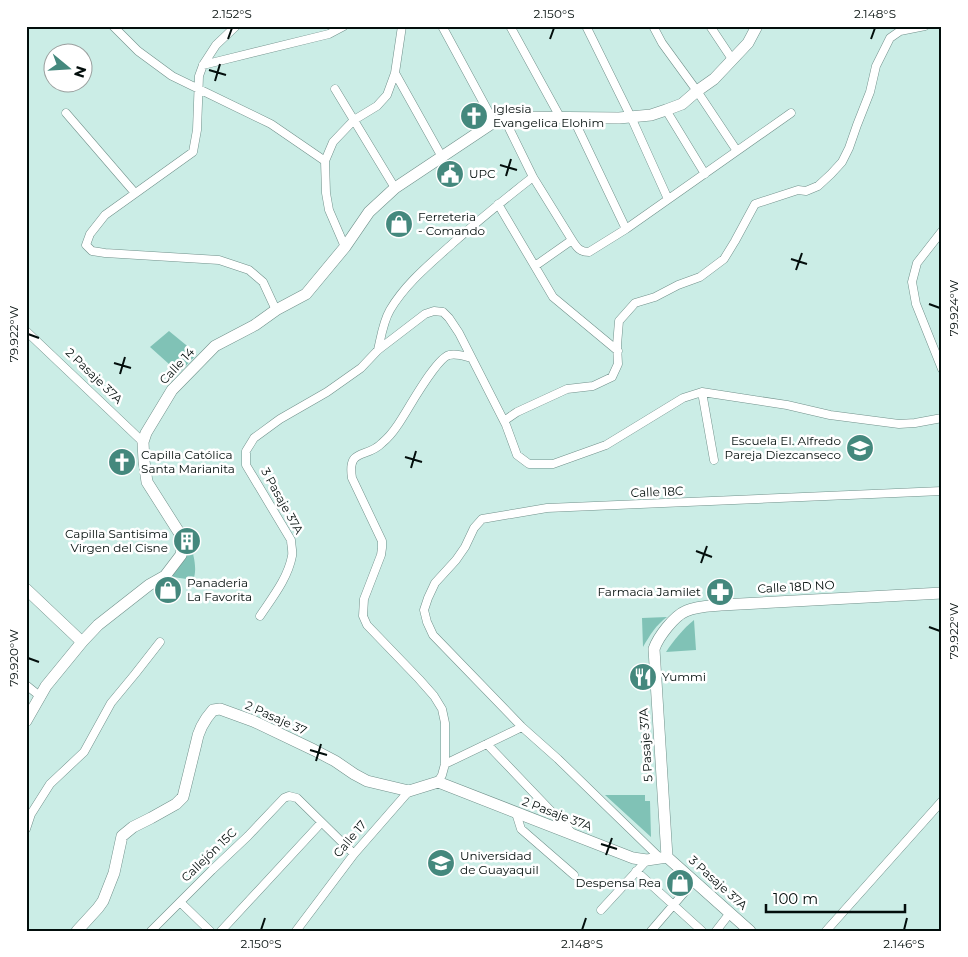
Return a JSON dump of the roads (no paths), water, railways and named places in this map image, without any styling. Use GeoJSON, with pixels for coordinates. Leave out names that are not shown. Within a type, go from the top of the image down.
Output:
{"type":"FeatureCollection","features":[{"type":"Feature","properties":{"kind":"street"},"geometry":{"type":"LineString","coordinates":[[113,26],[138,51],[172,76],[271,124],[325,160]]}},
{"type":"Feature","properties":{"kind":"street"},"geometry":{"type":"LineString","coordinates":[[236,26],[216,44],[203,65],[199,76],[197,130],[193,152],[105,215],[90,234],[86,245],[92,251],[105,253],[219,260],[249,270],[263,282],[276,310]]}},
{"type":"Feature","properties":{"kind":"street"},"geometry":{"type":"LineString","coordinates":[[203,65],[330,34],[344,26]]}},
{"type":"Feature","properties":{"kind":"street"},"geometry":{"type":"LineString","coordinates":[[345,247],[328,210],[325,160],[333,142],[354,120],[377,106],[386,96],[395,73],[402,26]]}},
{"type":"Feature","properties":{"kind":"street"},"geometry":{"type":"LineString","coordinates":[[442,26],[572,240],[578,249],[583,252],[589,252],[626,230],[791,113]]}},
{"type":"Feature","properties":{"kind":"street"},"geometry":{"type":"LineString","coordinates":[[510,26],[560,117]]}},
{"type":"Feature","properties":{"kind":"street"},"geometry":{"type":"LineString","coordinates":[[586,26],[631,116],[668,200]]}},
{"type":"Feature","properties":{"kind":"street"},"geometry":{"type":"LineString","coordinates":[[653,26],[662,43],[737,151]]}},
{"type":"Feature","properties":{"kind":"street"},"geometry":{"type":"LineString","coordinates":[[710,26],[732,59]]}},
{"type":"Feature","properties":{"kind":"street"},"geometry":{"type":"LineString","coordinates":[[499,120],[560,117],[619,118],[651,115],[666,110],[682,104],[714,79],[748,42],[757,26]]}},
{"type":"Feature","properties":{"kind":"street"},"geometry":{"type":"LineString","coordinates":[[504,421],[525,408],[567,389],[593,386],[612,377],[618,364],[619,321],[635,303],[655,297],[678,285],[700,277],[724,259],[755,204],[798,190],[806,191],[818,186],[842,162],[849,148],[856,125],[870,92],[876,66],[890,38],[900,31],[925,26]]}},
{"type":"Feature","properties":{"kind":"street"},"geometry":{"type":"LineString","coordinates":[[395,73],[442,157]]}},
{"type":"Feature","properties":{"kind":"street"},"geometry":{"type":"LineString","coordinates":[[335,89],[395,188]]}},
{"type":"Feature","properties":{"kind":"street"},"geometry":{"type":"LineString","coordinates":[[666,110],[705,174]]}},
{"type":"Feature","properties":{"kind":"street"},"geometry":{"type":"LineString","coordinates":[[66,113],[135,193]]}},
{"type":"Feature","properties":{"kind":"street"},"geometry":{"type":"LineString","coordinates":[[573,118],[626,230]]}},
{"type":"Feature","properties":{"kind":"street","name":"Calle 14"},"geometry":{"type":"LineString","coordinates":[[143,442],[172,390],[215,346],[255,325],[276,310],[306,294],[345,247],[369,212],[395,188],[499,120]]}},
{"type":"Feature","properties":{"kind":"street"},"geometry":{"type":"LineString","coordinates":[[378,350],[382,328],[389,312],[400,294],[415,277],[533,176]]}},
{"type":"Feature","properties":{"kind":"street"},"geometry":{"type":"LineString","coordinates":[[498,204],[552,297],[618,351]]}},
{"type":"Feature","properties":{"kind":"street"},"geometry":{"type":"LineString","coordinates":[[942,231],[917,263],[912,282],[916,304],[942,369]]}},
{"type":"Feature","properties":{"kind":"street"},"geometry":{"type":"LineString","coordinates":[[535,266],[572,240]]}},
{"type":"Feature","properties":{"kind":"street"},"geometry":{"type":"LineString","coordinates":[[378,350],[425,314],[434,311],[443,312],[459,333],[504,421],[518,455],[529,464],[553,464],[606,445],[683,398],[702,392],[787,405],[830,415],[899,424],[942,418]]}},
{"type":"Feature","properties":{"kind":"street","name":"2 Pasaje 37A"},"geometry":{"type":"LineString","coordinates":[[26,331],[143,442]]}},
{"type":"Feature","properties":{"kind":"street","name":"3 Pasaje 37A"},"geometry":{"type":"LineString","coordinates":[[260,616],[282,582],[288,568],[292,554],[291,540],[246,465],[246,451],[254,438],[280,419],[327,392],[361,368],[378,350]]}},
{"type":"Feature","properties":{"kind":"street"},"geometry":{"type":"LineString","coordinates":[[409,791],[438,782],[445,764],[445,723],[442,709],[434,696],[367,625],[363,616],[364,599],[381,555],[382,541],[352,478],[352,461],[357,456],[370,452],[381,445],[396,428],[437,365],[447,356],[460,354],[471,358]]}},
{"type":"Feature","properties":{"kind":"street"},"geometry":{"type":"LineString","coordinates":[[702,392],[714,460]]}},
{"type":"Feature","properties":{"kind":"street"},"geometry":{"type":"LineString","coordinates":[[26,720],[46,686],[82,642],[98,625],[149,585],[165,576],[181,555],[183,543],[180,534],[147,482],[143,442]]}},
{"type":"Feature","properties":{"kind":"street","name":"Calle 18C"},"geometry":{"type":"LineString","coordinates":[[522,727],[433,635],[424,610],[435,583],[456,560],[474,528],[482,519],[546,508],[942,492]]}},
{"type":"Feature","properties":{"kind":"street"},"geometry":{"type":"LineString","coordinates":[[26,589],[82,642]]}},
{"type":"Feature","properties":{"kind":"street","name":"Calle 18D NO"},"geometry":{"type":"LineString","coordinates":[[661,634],[685,611],[698,607],[942,593]]}},
{"type":"Feature","properties":{"kind":"street","name":"5 Pasaje 37A"},"geometry":{"type":"LineString","coordinates":[[661,634],[654,649],[664,857]]}},
{"type":"Feature","properties":{"kind":"street"},"geometry":{"type":"LineString","coordinates":[[26,829],[32,814],[50,784],[84,752],[111,703],[160,642]]}},
{"type":"Feature","properties":{"kind":"street"},"geometry":{"type":"LineString","coordinates":[[26,685],[41,696]]}},
{"type":"Feature","properties":{"kind":"street","name":"2 Pasaje 37"},"geometry":{"type":"LineString","coordinates":[[77,931],[103,901],[114,874],[122,836],[133,827],[176,804],[183,796],[197,737],[209,715],[214,710],[220,709],[254,721],[314,750],[367,781],[409,791]]}},
{"type":"Feature","properties":{"kind":"street"},"geometry":{"type":"LineString","coordinates":[[445,764],[522,727],[664,857]]}},
{"type":"Feature","properties":{"kind":"street"},"geometry":{"type":"LineString","coordinates":[[487,744],[575,836]]}},
{"type":"Feature","properties":{"kind":"street","name":"2 Pasaje 37A"},"geometry":{"type":"LineString","coordinates":[[438,782],[633,858],[646,860],[664,857]]}},
{"type":"Feature","properties":{"kind":"street","name":"Calle 17"},"geometry":{"type":"LineString","coordinates":[[296,931],[354,854],[409,791]]}},
{"type":"Feature","properties":{"kind":"street","name":"Callejón 15C"},"geometry":{"type":"LineString","coordinates":[[151,931],[284,798],[289,796],[297,798],[321,823]]}},
{"type":"Feature","properties":{"kind":"street"},"geometry":{"type":"LineString","coordinates":[[826,931],[942,801]]}},
{"type":"Feature","properties":{"kind":"street"},"geometry":{"type":"LineString","coordinates":[[516,813],[521,829],[574,875]]}},
{"type":"Feature","properties":{"kind":"street"},"geometry":{"type":"LineString","coordinates":[[221,931],[321,823],[354,854]]}},
{"type":"Feature","properties":{"kind":"street","name":"3 Pasaje 37A"},"geometry":{"type":"LineString","coordinates":[[664,857],[750,931]]}},
{"type":"Feature","properties":{"kind":"street"},"geometry":{"type":"LineString","coordinates":[[601,910],[646,860]]}},
{"type":"Feature","properties":{"kind":"street"},"geometry":{"type":"LineString","coordinates":[[636,871],[702,931]]}},
{"type":"Feature","properties":{"kind":"street"},"geometry":{"type":"LineString","coordinates":[[651,931],[694,881]]}},
{"type":"Feature","properties":{"kind":"street"},"geometry":{"type":"LineString","coordinates":[[180,902],[210,931]]}},
{"type":"Feature","properties":{"kind":"street"},"geometry":{"type":"LineString","coordinates":[[716,931],[730,913]]}},
{"type":"Feature","properties":{"kind":"place","name":"Iglesia Evangelica Elohim"},"geometry":{"type":"Point","coordinates":[474,116]}},
{"type":"Feature","properties":{"kind":"place","name":"UPC"},"geometry":{"type":"Point","coordinates":[450,174]}},
{"type":"Feature","properties":{"kind":"place","name":"Ferreteria - Comando"},"geometry":{"type":"Point","coordinates":[399,224]}},
{"type":"Feature","properties":{"kind":"place","name":"Escuela EI. Alfredo Pareja Diezcanseco"},"geometry":{"type":"Point","coordinates":[860,448]}},
{"type":"Feature","properties":{"kind":"place","name":"Capilla Católica Santa Marianita"},"geometry":{"type":"Point","coordinates":[122,462]}},
{"type":"Feature","properties":{"kind":"place","name":"Capilla Santisima Virgen del Cisne"},"geometry":{"type":"Point","coordinates":[187,541]}},
{"type":"Feature","properties":{"kind":"place","name":"Panaderia La Favorita"},"geometry":{"type":"Point","coordinates":[168,590]}},
{"type":"Feature","properties":{"kind":"place","name":"Farmacia Jamilet"},"geometry":{"type":"Point","coordinates":[720,592]}},
{"type":"Feature","properties":{"kind":"place","name":"Yummi"},"geometry":{"type":"Point","coordinates":[643,677]}},
{"type":"Feature","properties":{"kind":"place","name":"Universidad de Guayaquil"},"geometry":{"type":"Point","coordinates":[441,863]}},
{"type":"Feature","properties":{"kind":"place","name":"Despensa Rea"},"geometry":{"type":"Point","coordinates":[680,883]}}]}
